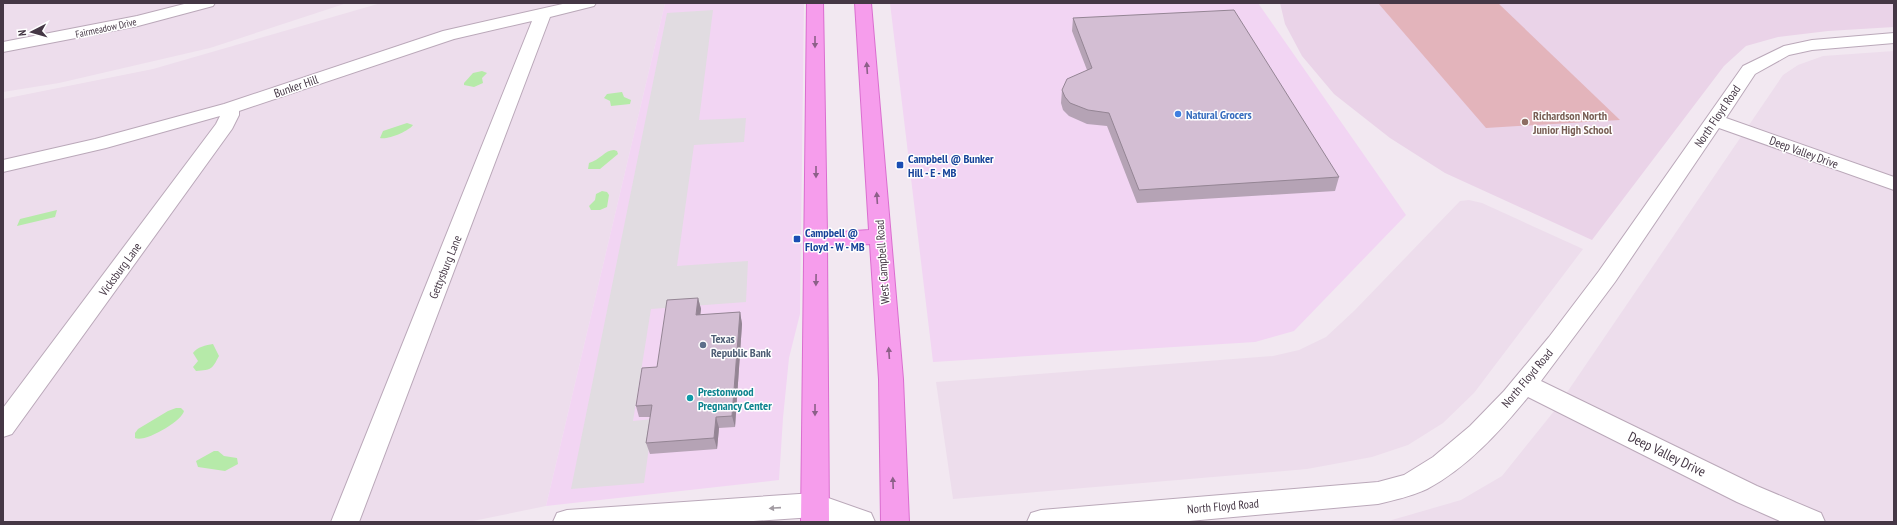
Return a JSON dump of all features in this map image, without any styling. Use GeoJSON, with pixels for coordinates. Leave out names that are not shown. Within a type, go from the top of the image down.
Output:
{"type":"FeatureCollection","features":[{"type":"Feature","properties":{"kind":"main road"},"geometry":{"type":"LineString","coordinates":[[814,514],[816,241],[815,3]]}},
{"type":"Feature","properties":{"kind":"main road","name":"West Campbell Road"},"geometry":{"type":"LineString","coordinates":[[863,3],[891,379],[895,522]]}},
{"type":"Feature","properties":{"kind":"main road"},"geometry":{"type":"LineString","coordinates":[[816,241],[880,236]]}},
{"type":"Feature","properties":{"kind":"street","name":"Fairmeadow Drive"},"geometry":{"type":"LineString","coordinates":[[3,47],[138,22],[207,3]]}},
{"type":"Feature","properties":{"kind":"street","name":"Bunker Hill"},"geometry":{"type":"LineString","coordinates":[[3,166],[106,143],[230,108],[436,39],[543,12],[588,3]]}},
{"type":"Feature","properties":{"kind":"street","name":"Gettysburg Lane"},"geometry":{"type":"LineString","coordinates":[[345,522],[543,12]]}},
{"type":"Feature","properties":{"kind":"street","name":"North Floyd Road"},"geometry":{"type":"LineString","coordinates":[[1041,522],[1378,493],[1403,487],[1424,478],[1469,443],[1526,384],[1597,292],[1748,70],[1784,51],[1812,46],[1894,38]]}},
{"type":"Feature","properties":{"kind":"street","name":"Vicksburg Lane"},"geometry":{"type":"LineString","coordinates":[[3,428],[225,125],[230,115],[230,108]]}},
{"type":"Feature","properties":{"kind":"street","name":"Deep Valley Drive"},"geometry":{"type":"LineString","coordinates":[[1715,120],[1894,184]]}},
{"type":"Feature","properties":{"kind":"street","name":"Deep Valley Drive"},"geometry":{"type":"LineString","coordinates":[[1526,384],[1747,494],[1811,522]]}},
{"type":"Feature","properties":{"kind":"street"},"geometry":{"type":"LineString","coordinates":[[567,522],[814,514],[861,522]]}},
{"type":"Feature","properties":{"kind":"shaded area"},"geometry":{"type":"Polygon","coordinates":[[[3,3],[347,3],[210,48],[59,83],[3,92],[3,3]]]}},
{"type":"Feature","properties":{"kind":"shaded area"},"geometry":{"type":"Polygon","coordinates":[[[381,3],[665,3],[546,506],[468,522],[3,522],[3,99],[153,69],[381,3]]]}},
{"type":"Feature","properties":{"kind":"shaded area"},"geometry":{"type":"Polygon","coordinates":[[[665,3],[804,3],[800,314],[789,358],[779,480],[546,506],[665,3]]]}},
{"type":"Feature","properties":{"kind":"shaded area"},"geometry":{"type":"Polygon","coordinates":[[[890,3],[1258,3],[1406,215],[1294,331],[1255,342],[933,362],[890,3]]]}},
{"type":"Feature","properties":{"kind":"shaded area","name":"Richardson North Junior High School"},"geometry":{"type":"Polygon","coordinates":[[[1280,3],[1894,3],[1894,27],[1828,31],[1778,37],[1746,46],[1724,66],[1592,240],[1445,173],[1390,138],[1334,94],[1302,56],[1285,24],[1280,3]]]}},
{"type":"Feature","properties":{"kind":"shaded area"},"geometry":{"type":"Polygon","coordinates":[[[1378,3],[1498,3],[1620,120],[1486,128],[1378,3]]]}},
{"type":"Feature","properties":{"kind":"shaded area"},"geometry":{"type":"Polygon","coordinates":[[[713,10],[699,120],[746,118],[744,142],[694,145],[677,266],[748,261],[746,302],[651,309],[633,421],[653,419],[644,483],[571,489],[667,13],[713,10]]]}},
{"type":"Feature","properties":{"kind":"shaded area"},"geometry":{"type":"Polygon","coordinates":[[[1894,51],[1894,522],[1385,522],[1461,500],[1502,476],[1555,410],[1783,75],[1798,65],[1823,56],[1894,51]]]}},
{"type":"Feature","properties":{"kind":"shaded area"},"geometry":{"type":"Polygon","coordinates":[[[482,71],[487,73],[482,78],[483,83],[474,87],[464,85],[473,73],[482,71]]]}},
{"type":"Feature","properties":{"kind":"shaded area"},"geometry":{"type":"Polygon","coordinates":[[[622,92],[624,97],[631,100],[630,104],[611,106],[610,101],[604,98],[607,94],[622,92]]]}},
{"type":"Feature","properties":{"kind":"shaded area"},"geometry":{"type":"Polygon","coordinates":[[[407,123],[413,125],[407,130],[388,138],[380,138],[383,131],[407,123]]]}},
{"type":"Feature","properties":{"kind":"shaded area"},"geometry":{"type":"Polygon","coordinates":[[[611,150],[617,151],[618,154],[600,169],[588,169],[589,163],[611,150]]]}},
{"type":"Feature","properties":{"kind":"shaded area"},"geometry":{"type":"Polygon","coordinates":[[[602,191],[607,192],[609,195],[607,207],[600,210],[591,210],[589,206],[595,200],[596,194],[602,191]]]}},
{"type":"Feature","properties":{"kind":"shaded area"},"geometry":{"type":"Polygon","coordinates":[[[1469,200],[1482,203],[1583,249],[1474,393],[1443,423],[1408,445],[1372,457],[1307,469],[953,499],[936,382],[1273,356],[1299,350],[1326,337],[1355,310],[1460,201],[1469,200]]]}},
{"type":"Feature","properties":{"kind":"shaded area"},"geometry":{"type":"Polygon","coordinates":[[[57,210],[55,217],[17,226],[20,219],[57,210]]]}},
{"type":"Feature","properties":{"kind":"shaded area"},"geometry":{"type":"Polygon","coordinates":[[[213,344],[219,356],[215,364],[211,368],[196,371],[193,367],[198,361],[193,353],[199,348],[213,344]]]}},
{"type":"Feature","properties":{"kind":"shaded area"},"geometry":{"type":"Polygon","coordinates":[[[181,408],[184,411],[177,420],[162,430],[147,437],[140,439],[135,438],[135,433],[138,429],[168,411],[181,408]]]}},
{"type":"Feature","properties":{"kind":"shaded area"},"geometry":{"type":"Polygon","coordinates":[[[214,451],[218,451],[224,456],[237,458],[238,464],[225,471],[198,467],[196,461],[214,451]]]}},
{"type":"Feature","properties":{"kind":"building","name":"Natural Grocers"},"geometry":{"type":"Polygon","coordinates":[[[1234,10],[1339,177],[1139,190],[1109,113],[1088,110],[1070,103],[1062,90],[1067,79],[1092,68],[1073,18],[1234,10]]]}},
{"type":"Feature","properties":{"kind":"building"},"geometry":{"type":"Polygon","coordinates":[[[698,298],[696,315],[740,312],[732,416],[716,417],[714,438],[646,443],[652,405],[636,406],[642,368],[657,367],[667,300],[698,298]]]}},
{"type":"Feature","properties":{"kind":"place","name":"Natural Grocers"},"geometry":{"type":"Point","coordinates":[1178,114]}},
{"type":"Feature","properties":{"kind":"place","name":"Richardson North Junior High School"},"geometry":{"type":"Point","coordinates":[1525,122]}},
{"type":"Feature","properties":{"kind":"place","name":"Campbell @ Bunker Hill - E - MB"},"geometry":{"type":"Point","coordinates":[900,165]}},
{"type":"Feature","properties":{"kind":"place","name":"Campbell @ Floyd - W - MB"},"geometry":{"type":"Point","coordinates":[797,239]}},
{"type":"Feature","properties":{"kind":"place","name":"Texas Republic Bank"},"geometry":{"type":"Point","coordinates":[703,345]}},
{"type":"Feature","properties":{"kind":"place","name":"Prestonwood Pregnancy Center"},"geometry":{"type":"Point","coordinates":[690,398]}}]}
